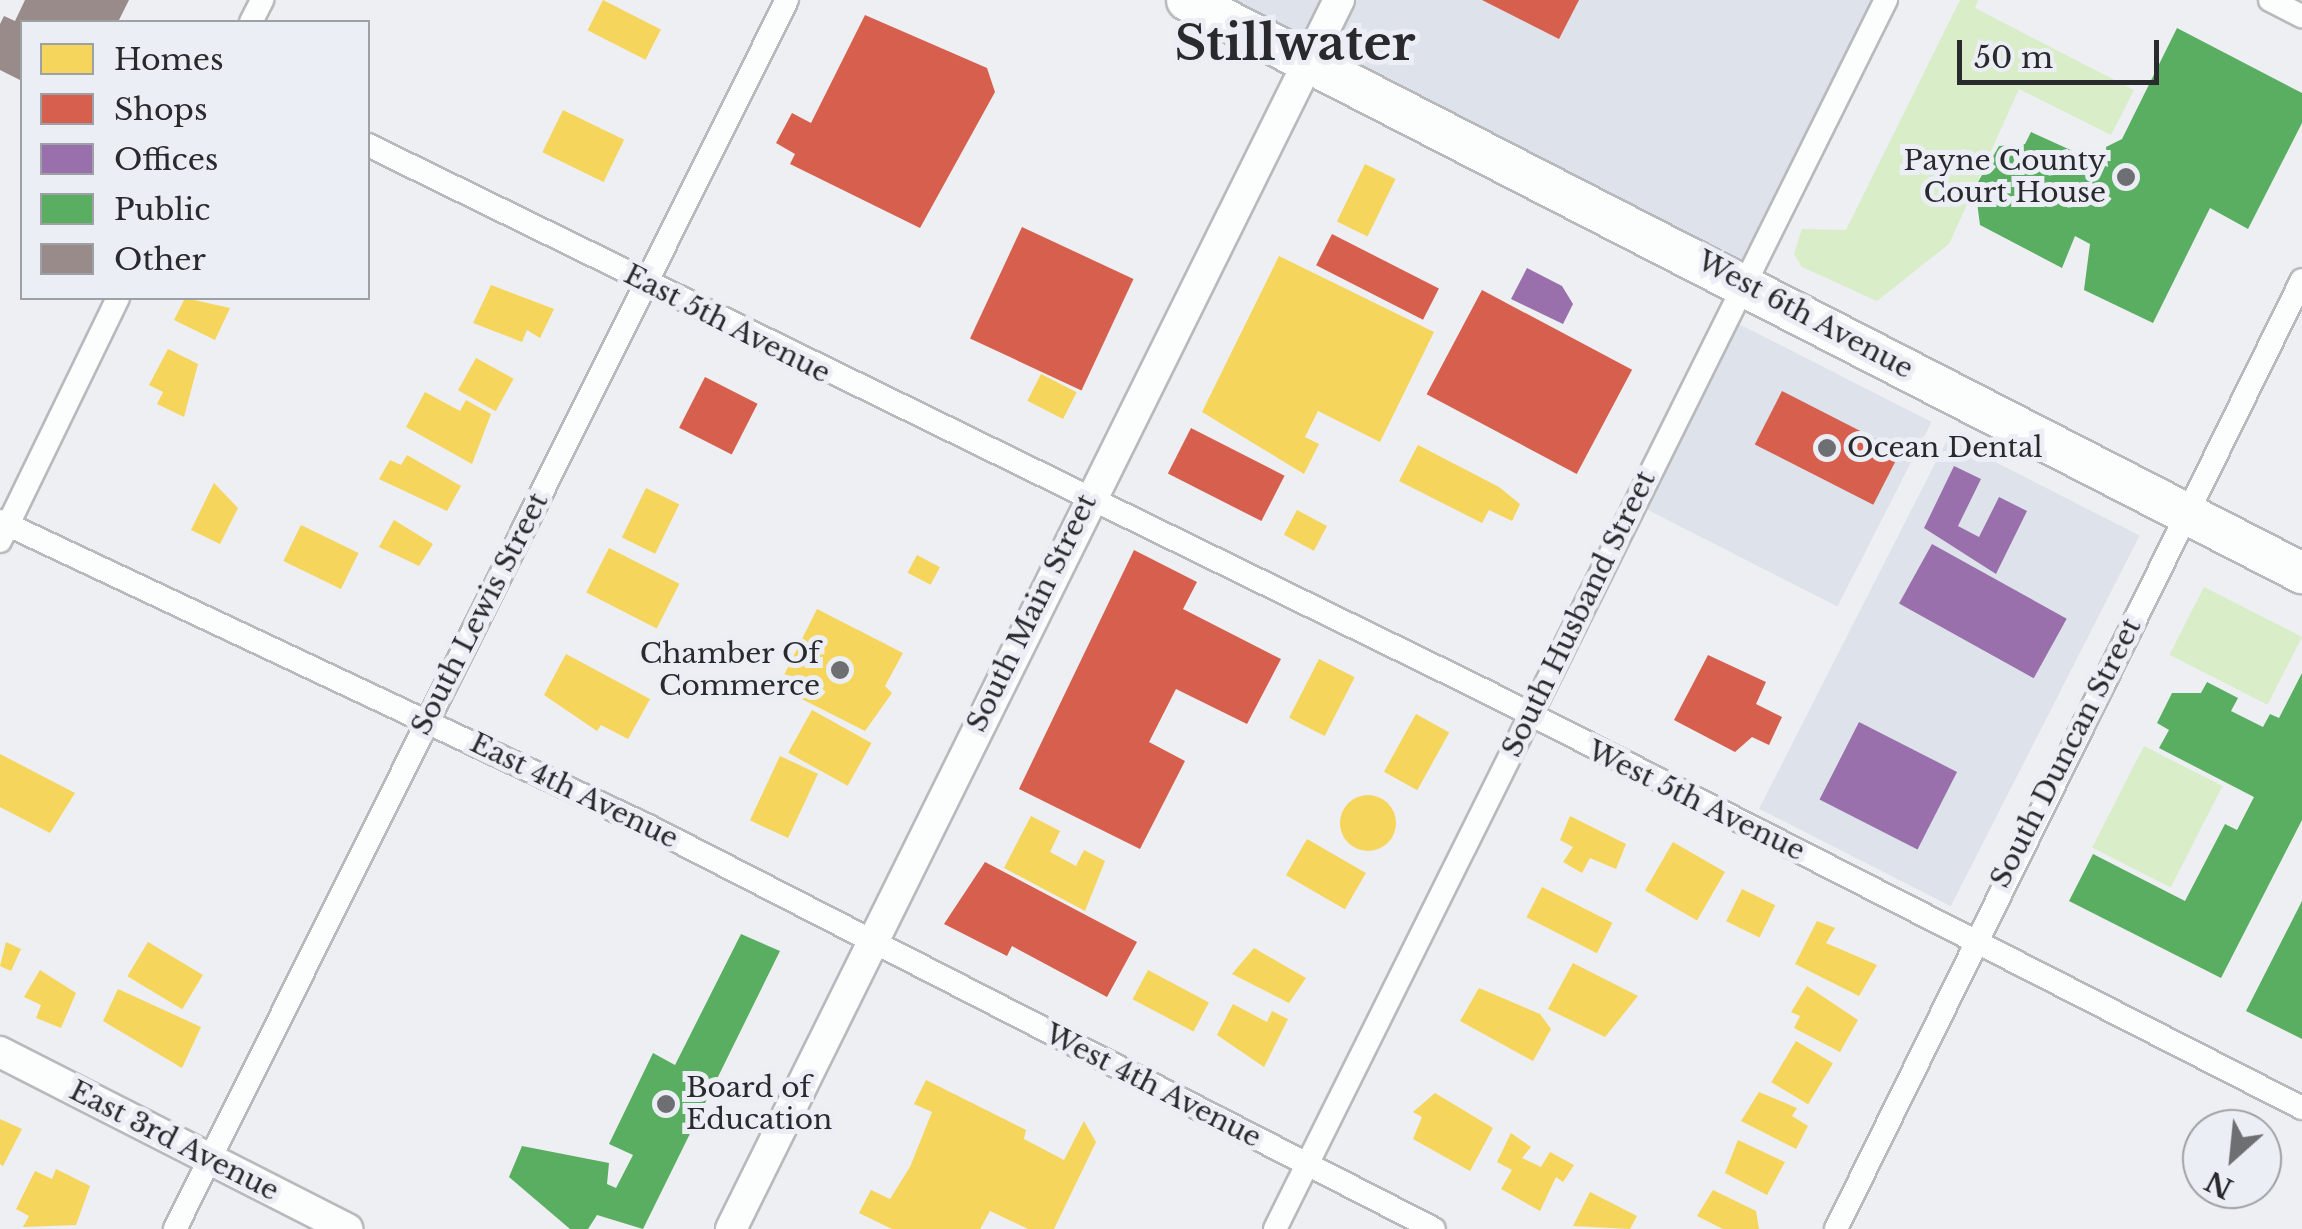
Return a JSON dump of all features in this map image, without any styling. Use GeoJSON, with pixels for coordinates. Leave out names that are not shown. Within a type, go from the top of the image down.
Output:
{"type":"FeatureCollection","features":[{"type":"Feature","properties":{"kind":"highway","name":"West 6th Avenue"},"geometry":{"type":"LineString","coordinates":[[1187,0],[2302,572]]}},
{"type":"Feature","properties":{"kind":"main road","name":"South Main Street"},"geometry":{"type":"LineString","coordinates":[[731,1229],[1088,500],[1339,0]]}},
{"type":"Feature","properties":{"kind":"main road","name":"East 3rd Avenue"},"geometry":{"type":"LineString","coordinates":[[0,1052],[206,1163],[348,1229]]}},
{"type":"Feature","properties":{"kind":"street","name":"South Lewis Street"},"geometry":{"type":"LineString","coordinates":[[175,1229],[787,0]]}},
{"type":"Feature","properties":{"kind":"street","name":"South Husband Street"},"geometry":{"type":"LineString","coordinates":[[1275,1229],[1886,0]]}},
{"type":"Feature","properties":{"kind":"street"},"geometry":{"type":"LineString","coordinates":[[2270,0],[2302,16]]}},
{"type":"Feature","properties":{"kind":"street","name":"East 5th Avenue"},"geometry":{"type":"LineString","coordinates":[[370,146],[1088,500]]}},
{"type":"Feature","properties":{"kind":"street","name":"South Duncan Street"},"geometry":{"type":"LineString","coordinates":[[1836,1229],[1973,941],[2302,280]]}},
{"type":"Feature","properties":{"kind":"street"},"geometry":{"type":"LineString","coordinates":[[3,529],[117,300]]}},
{"type":"Feature","properties":{"kind":"street","name":"West 5th Avenue"},"geometry":{"type":"LineString","coordinates":[[1088,500],[1528,715],[2302,1108]]}},
{"type":"Feature","properties":{"kind":"street","name":"East 4th Avenue"},"geometry":{"type":"LineString","coordinates":[[3,529],[426,720],[871,943]]}},
{"type":"Feature","properties":{"kind":"street","name":"West 4th Avenue"},"geometry":{"type":"LineString","coordinates":[[871,943],[1434,1229]]}},
{"type":"Feature","properties":{"kind":"shaded area"},"geometry":{"type":"Polygon","coordinates":[[[1176,0],[1891,0],[1748,287],[1176,0]]]}},
{"type":"Feature","properties":{"kind":"shaded area"},"geometry":{"type":"Polygon","coordinates":[[[1739,324],[1931,422],[1837,607],[1645,508],[1739,324]]]}},
{"type":"Feature","properties":{"kind":"shaded area"},"geometry":{"type":"Polygon","coordinates":[[[1948,438],[2140,536],[1951,906],[1759,809],[1948,438]]]}},
{"type":"Feature","properties":{"kind":"green space"},"geometry":{"type":"Polygon","coordinates":[[[1960,0],[1978,0],[1975,8],[2134,90],[2111,135],[2019,89],[1949,244],[1877,301],[1802,267],[1794,254],[1802,229],[1846,230],[1960,0]]]}},
{"type":"Feature","properties":{"kind":"green space"},"geometry":{"type":"Polygon","coordinates":[[[2204,587],[2302,637],[2268,705],[2169,655],[2204,587]]]}},
{"type":"Feature","properties":{"kind":"green space"},"geometry":{"type":"Polygon","coordinates":[[[2144,746],[2222,786],[2171,888],[2092,848],[2144,746]]]}},
{"type":"Feature","properties":{"kind":"building: Homes"},"geometry":{"type":"Polygon","coordinates":[[[603,0],[661,30],[645,60],[588,30],[603,0]]]}},
{"type":"Feature","properties":{"kind":"building: Homes"},"geometry":{"type":"Polygon","coordinates":[[[563,110],[624,140],[604,182],[542,152],[563,110]]]}},
{"type":"Feature","properties":{"kind":"building: Homes"},"geometry":{"type":"Polygon","coordinates":[[[1365,164],[1396,179],[1368,236],[1337,222],[1365,164]]]}},
{"type":"Feature","properties":{"kind":"building: Homes"},"geometry":{"type":"Polygon","coordinates":[[[1279,256],[1434,332],[1380,442],[1318,411],[1305,437],[1319,444],[1304,474],[1202,412],[1279,256]]]}},
{"type":"Feature","properties":{"kind":"building: Homes"},"geometry":{"type":"Polygon","coordinates":[[[491,285],[554,309],[540,338],[527,330],[522,342],[473,323],[491,285]]]}},
{"type":"Feature","properties":{"kind":"building: Homes"},"geometry":{"type":"Polygon","coordinates":[[[184,300],[230,308],[215,340],[174,320],[184,300]]]}},
{"type":"Feature","properties":{"kind":"building: Homes"},"geometry":{"type":"Polygon","coordinates":[[[168,349],[198,364],[184,417],[157,404],[163,392],[149,385],[168,349]]]}},
{"type":"Feature","properties":{"kind":"building: Homes"},"geometry":{"type":"Polygon","coordinates":[[[476,358],[514,379],[496,411],[458,390],[476,358]]]}},
{"type":"Feature","properties":{"kind":"building: Homes"},"geometry":{"type":"Polygon","coordinates":[[[1041,374],[1077,392],[1063,419],[1027,401],[1041,374]]]}},
{"type":"Feature","properties":{"kind":"building: Homes"},"geometry":{"type":"Polygon","coordinates":[[[425,392],[460,411],[466,400],[491,414],[472,464],[406,427],[425,392]]]}},
{"type":"Feature","properties":{"kind":"building: Homes"},"geometry":{"type":"Polygon","coordinates":[[[1418,445],[1499,487],[1520,504],[1512,521],[1489,510],[1482,523],[1399,481],[1418,445]]]}},
{"type":"Feature","properties":{"kind":"building: Homes"},"geometry":{"type":"Polygon","coordinates":[[[407,455],[461,486],[447,511],[379,479],[390,460],[401,465],[407,455]]]}},
{"type":"Feature","properties":{"kind":"building: Homes"},"geometry":{"type":"Polygon","coordinates":[[[214,483],[238,508],[220,544],[191,530],[214,483]]]}},
{"type":"Feature","properties":{"kind":"building: Homes"},"geometry":{"type":"Polygon","coordinates":[[[646,488],[679,504],[655,554],[622,537],[646,488]]]}},
{"type":"Feature","properties":{"kind":"building: Homes"},"geometry":{"type":"Polygon","coordinates":[[[1297,510],[1327,526],[1314,551],[1284,535],[1297,510]]]}},
{"type":"Feature","properties":{"kind":"building: Homes"},"geometry":{"type":"Polygon","coordinates":[[[394,520],[433,544],[419,566],[379,547],[394,520]]]}},
{"type":"Feature","properties":{"kind":"building: Homes"},"geometry":{"type":"Polygon","coordinates":[[[301,525],[359,553],[341,589],[283,561],[301,525]]]}},
{"type":"Feature","properties":{"kind":"building: Homes"},"geometry":{"type":"Polygon","coordinates":[[[609,548],[679,584],[657,628],[586,593],[609,548]]]}},
{"type":"Feature","properties":{"kind":"building: Homes"},"geometry":{"type":"Polygon","coordinates":[[[917,555],[940,567],[931,585],[908,573],[917,555]]]}},
{"type":"Feature","properties":{"kind":"building: Homes","name":"Chamber Of Commerce"},"geometry":{"type":"Polygon","coordinates":[[[817,609],[903,653],[885,686],[892,693],[865,731],[778,687],[817,609]]]}},
{"type":"Feature","properties":{"kind":"building: Homes"},"geometry":{"type":"Polygon","coordinates":[[[566,654],[650,699],[628,739],[601,725],[597,731],[544,695],[566,654]]]}},
{"type":"Feature","properties":{"kind":"building: Homes"},"geometry":{"type":"Polygon","coordinates":[[[1319,659],[1355,677],[1325,736],[1289,718],[1319,659]]]}},
{"type":"Feature","properties":{"kind":"building: Homes"},"geometry":{"type":"Polygon","coordinates":[[[812,710],[871,743],[848,786],[788,753],[812,710]]]}},
{"type":"Feature","properties":{"kind":"building: Homes"},"geometry":{"type":"Polygon","coordinates":[[[1416,714],[1449,732],[1417,790],[1384,772],[1416,714]]]}},
{"type":"Feature","properties":{"kind":"building: Homes"},"geometry":{"type":"Polygon","coordinates":[[[0,754],[75,793],[50,833],[0,807],[0,754]]]}},
{"type":"Feature","properties":{"kind":"building: Homes"},"geometry":{"type":"Polygon","coordinates":[[[780,756],[818,774],[788,838],[750,820],[780,756]]]}},
{"type":"Feature","properties":{"kind":"building: Homes"},"geometry":{"type":"Polygon","coordinates":[[[1368,795],[1388,803],[1396,823],[1388,843],[1368,851],[1348,843],[1340,823],[1348,803],[1368,795]]]}},
{"type":"Feature","properties":{"kind":"building: Homes"},"geometry":{"type":"Polygon","coordinates":[[[1031,816],[1060,831],[1050,852],[1076,866],[1084,850],[1105,861],[1085,911],[1004,868],[1031,816]]]}},
{"type":"Feature","properties":{"kind":"building: Homes"},"geometry":{"type":"Polygon","coordinates":[[[1570,816],[1626,844],[1616,869],[1590,858],[1582,873],[1563,862],[1573,847],[1560,840],[1570,816]]]}},
{"type":"Feature","properties":{"kind":"building: Homes"},"geometry":{"type":"Polygon","coordinates":[[[1307,839],[1366,873],[1345,909],[1286,875],[1307,839]]]}},
{"type":"Feature","properties":{"kind":"building: Homes"},"geometry":{"type":"Polygon","coordinates":[[[1673,842],[1725,872],[1697,920],[1645,890],[1673,842]]]}},
{"type":"Feature","properties":{"kind":"building: Homes"},"geometry":{"type":"Polygon","coordinates":[[[1542,887],[1612,923],[1597,953],[1527,917],[1542,887]]]}},
{"type":"Feature","properties":{"kind":"building: Homes"},"geometry":{"type":"Polygon","coordinates":[[[1742,889],[1775,905],[1759,938],[1726,921],[1742,889]]]}},
{"type":"Feature","properties":{"kind":"building: Homes"},"geometry":{"type":"Polygon","coordinates":[[[1817,921],[1835,928],[1826,943],[1877,965],[1859,996],[1795,964],[1817,921]]]}},
{"type":"Feature","properties":{"kind":"building: Homes"},"geometry":{"type":"Polygon","coordinates":[[[6,942],[21,949],[11,971],[0,966],[6,942]]]}},
{"type":"Feature","properties":{"kind":"building: Homes"},"geometry":{"type":"Polygon","coordinates":[[[148,942],[203,975],[182,1009],[127,976],[148,942]]]}},
{"type":"Feature","properties":{"kind":"building: Homes"},"geometry":{"type":"Polygon","coordinates":[[[1254,948],[1306,978],[1289,1003],[1232,974],[1254,948]]]}},
{"type":"Feature","properties":{"kind":"building: Homes"},"geometry":{"type":"Polygon","coordinates":[[[1573,963],[1638,996],[1605,1037],[1548,1009],[1573,963]]]}},
{"type":"Feature","properties":{"kind":"building: Homes"},"geometry":{"type":"Polygon","coordinates":[[[40,970],[76,993],[61,1028],[36,1018],[41,1005],[24,997],[40,970]]]}},
{"type":"Feature","properties":{"kind":"building: Homes"},"geometry":{"type":"Polygon","coordinates":[[[1148,970],[1209,1002],[1193,1032],[1133,999],[1148,970]]]}},
{"type":"Feature","properties":{"kind":"building: Homes"},"geometry":{"type":"Polygon","coordinates":[[[1807,986],[1858,1020],[1840,1052],[1794,1028],[1800,1016],[1791,1012],[1807,986]]]}},
{"type":"Feature","properties":{"kind":"building: Homes"},"geometry":{"type":"Polygon","coordinates":[[[1479,988],[1540,1014],[1551,1029],[1533,1061],[1460,1021],[1479,988]]]}},
{"type":"Feature","properties":{"kind":"building: Homes"},"geometry":{"type":"Polygon","coordinates":[[[118,989],[201,1027],[182,1068],[103,1021],[118,989]]]}},
{"type":"Feature","properties":{"kind":"building: Homes"},"geometry":{"type":"Polygon","coordinates":[[[1233,1004],[1267,1022],[1272,1011],[1288,1019],[1264,1067],[1217,1035],[1233,1004]]]}},
{"type":"Feature","properties":{"kind":"building: Homes"},"geometry":{"type":"Polygon","coordinates":[[[1796,1041],[1833,1063],[1808,1104],[1771,1082],[1796,1041]]]}},
{"type":"Feature","properties":{"kind":"building: Homes"},"geometry":{"type":"Polygon","coordinates":[[[926,1080],[1026,1130],[1024,1139],[1064,1160],[1084,1121],[1096,1142],[1054,1229],[1028,1229],[990,1211],[980,1229],[892,1229],[859,1213],[871,1190],[890,1199],[910,1167],[932,1112],[914,1104],[926,1080]]]}},
{"type":"Feature","properties":{"kind":"building: Homes"},"geometry":{"type":"Polygon","coordinates":[[[1759,1092],[1797,1108],[1792,1116],[1808,1126],[1796,1149],[1741,1121],[1759,1092]]]}},
{"type":"Feature","properties":{"kind":"building: Homes"},"geometry":{"type":"Polygon","coordinates":[[[1435,1093],[1493,1128],[1470,1171],[1413,1139],[1422,1117],[1413,1112],[1435,1093]]]}},
{"type":"Feature","properties":{"kind":"building: Homes"},"geometry":{"type":"Polygon","coordinates":[[[0,1119],[22,1129],[3,1166],[0,1164],[0,1119]]]}},
{"type":"Feature","properties":{"kind":"building: Homes"},"geometry":{"type":"Polygon","coordinates":[[[1511,1133],[1531,1147],[1522,1158],[1541,1167],[1550,1152],[1574,1165],[1563,1182],[1556,1177],[1540,1211],[1501,1189],[1512,1170],[1497,1162],[1511,1133]]]}},
{"type":"Feature","properties":{"kind":"building: Homes"},"geometry":{"type":"Polygon","coordinates":[[[1738,1140],[1785,1162],[1767,1195],[1725,1173],[1738,1140]]]}},
{"type":"Feature","properties":{"kind":"building: Homes"},"geometry":{"type":"Polygon","coordinates":[[[56,1169],[90,1186],[76,1225],[23,1227],[29,1216],[16,1209],[35,1171],[52,1179],[56,1169]]]}},
{"type":"Feature","properties":{"kind":"building: Homes"},"geometry":{"type":"Polygon","coordinates":[[[1713,1190],[1756,1211],[1759,1229],[1723,1229],[1697,1216],[1713,1190]]]}},
{"type":"Feature","properties":{"kind":"building: Homes"},"geometry":{"type":"Polygon","coordinates":[[[1590,1192],[1637,1216],[1630,1229],[1573,1226],[1590,1192]]]}},
{"type":"Feature","properties":{"kind":"building: Shops"},"geometry":{"type":"Polygon","coordinates":[[[1482,0],[1579,0],[1559,39],[1482,0]]]}},
{"type":"Feature","properties":{"kind":"building: Shops"},"geometry":{"type":"Polygon","coordinates":[[[865,15],[987,68],[995,92],[920,228],[790,164],[795,154],[776,143],[792,113],[811,123],[865,15]]]}},
{"type":"Feature","properties":{"kind":"building: Shops"},"geometry":{"type":"Polygon","coordinates":[[[1022,227],[1133,279],[1081,390],[970,338],[1022,227]]]}},
{"type":"Feature","properties":{"kind":"building: Shops"},"geometry":{"type":"Polygon","coordinates":[[[1332,234],[1439,288],[1423,320],[1316,265],[1332,234]]]}},
{"type":"Feature","properties":{"kind":"building: Shops"},"geometry":{"type":"Polygon","coordinates":[[[1482,290],[1632,370],[1577,474],[1427,394],[1482,290]]]}},
{"type":"Feature","properties":{"kind":"building: Shops"},"geometry":{"type":"Polygon","coordinates":[[[705,377],[758,404],[732,455],[679,428],[705,377]]]}},
{"type":"Feature","properties":{"kind":"building: Shops","name":"Ocean Dental"},"geometry":{"type":"Polygon","coordinates":[[[1782,391],[1901,451],[1873,505],[1755,444],[1782,391]]]}},
{"type":"Feature","properties":{"kind":"building: Shops"},"geometry":{"type":"Polygon","coordinates":[[[1191,428],[1285,476],[1261,521],[1168,473],[1191,428]]]}},
{"type":"Feature","properties":{"kind":"building: Shops"},"geometry":{"type":"Polygon","coordinates":[[[1134,550],[1197,582],[1183,609],[1281,659],[1247,724],[1176,689],[1149,742],[1185,761],[1140,849],[1019,789],[1134,550]]]}},
{"type":"Feature","properties":{"kind":"building: Shops"},"geometry":{"type":"Polygon","coordinates":[[[1708,655],[1766,682],[1756,704],[1782,717],[1769,745],[1752,737],[1735,752],[1674,720],[1708,655]]]}},
{"type":"Feature","properties":{"kind":"building: Shops"},"geometry":{"type":"Polygon","coordinates":[[[985,862],[1137,942],[1107,997],[1012,946],[1007,956],[944,924],[985,862]]]}},
{"type":"Feature","properties":{"kind":"building: Offices"},"geometry":{"type":"Polygon","coordinates":[[[1527,268],[1562,286],[1573,304],[1563,324],[1511,299],[1527,268]]]}},
{"type":"Feature","properties":{"kind":"building: Offices"},"geometry":{"type":"Polygon","coordinates":[[[1954,466],[1981,479],[1958,526],[1979,537],[1999,497],[2027,511],[1996,574],[1924,528],[1954,466]]]}},
{"type":"Feature","properties":{"kind":"building: Offices"},"geometry":{"type":"Polygon","coordinates":[[[1932,544],[2067,619],[2034,678],[1899,603],[1932,544]]]}},
{"type":"Feature","properties":{"kind":"building: Offices"},"geometry":{"type":"Polygon","coordinates":[[[1859,722],[1957,772],[1918,849],[1820,800],[1859,722]]]}},
{"type":"Feature","properties":{"kind":"building: Public","name":"Payne County Court House"},"geometry":{"type":"Polygon","coordinates":[[[2177,28],[2302,93],[2302,123],[2248,229],[2210,208],[2153,323],[2084,290],[2090,244],[2075,236],[2062,268],[1980,225],[1975,187],[1999,146],[2025,144],[2031,132],[2108,167],[2106,147],[2122,139],[2177,28]]]}},
{"type":"Feature","properties":{"kind":"building: Public"},"geometry":{"type":"Polygon","coordinates":[[[2302,673],[2302,820],[2221,978],[2069,901],[2093,854],[2185,901],[2225,824],[2237,830],[2254,797],[2159,748],[2169,730],[2157,723],[2172,693],[2201,693],[2207,682],[2238,698],[2231,711],[2263,727],[2270,714],[2279,718],[2302,673]]]}},
{"type":"Feature","properties":{"kind":"building: Public"},"geometry":{"type":"Polygon","coordinates":[[[2302,901],[2302,1039],[2246,1011],[2302,901]]]}},
{"type":"Feature","properties":{"kind":"building: Public","name":"Board of Education"},"geometry":{"type":"Polygon","coordinates":[[[741,934],[780,951],[643,1229],[597,1215],[588,1229],[570,1229],[509,1177],[522,1146],[609,1163],[607,1184],[616,1188],[633,1155],[609,1144],[653,1053],[675,1065],[741,934]]]}},
{"type":"Feature","properties":{"kind":"building: Other"},"geometry":{"type":"Polygon","coordinates":[[[25,0],[129,0],[119,20],[20,20],[20,80],[0,70],[0,24],[4,16],[15,21],[25,0]]]}},
{"type":"Feature","properties":{"kind":"place","name":"Payne County Court House"},"geometry":{"type":"Point","coordinates":[2126,177]}},
{"type":"Feature","properties":{"kind":"place","name":"Ocean Dental"},"geometry":{"type":"Point","coordinates":[1827,448]}},
{"type":"Feature","properties":{"kind":"place","name":"Chamber Of Commerce"},"geometry":{"type":"Point","coordinates":[840,670]}},
{"type":"Feature","properties":{"kind":"place","name":"Board of Education"},"geometry":{"type":"Point","coordinates":[666,1104]}},
{"type":"Feature","properties":{"kind":"district","name":"Stillwater"},"geometry":{"type":"Point","coordinates":[1295,44]}}]}
